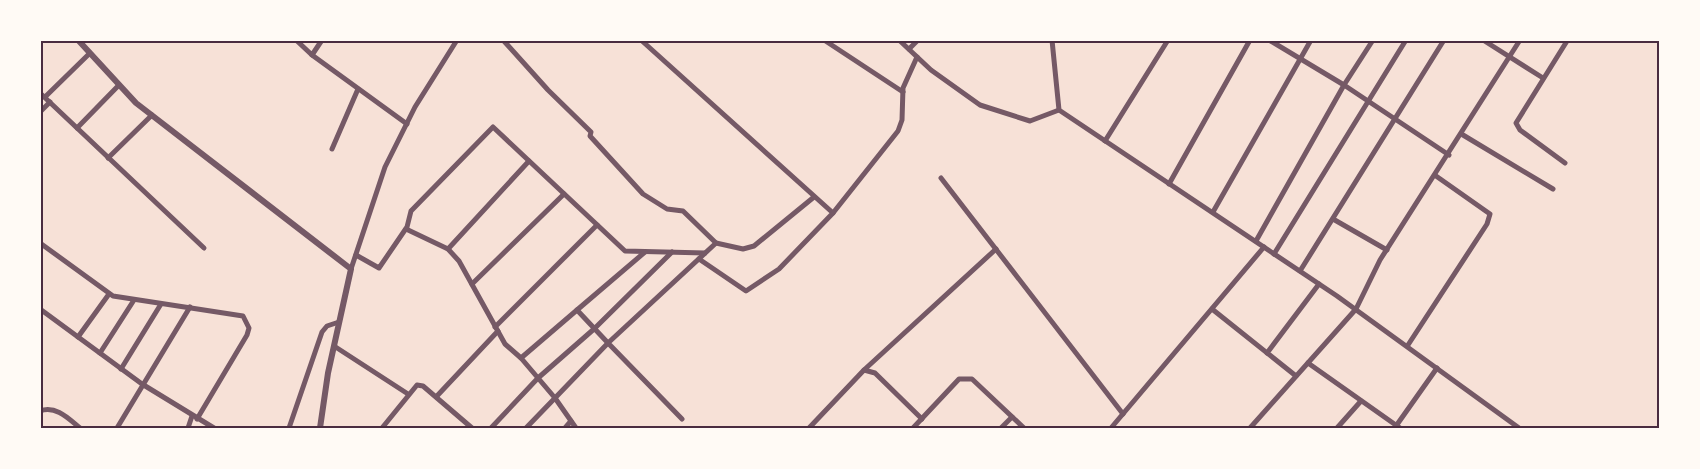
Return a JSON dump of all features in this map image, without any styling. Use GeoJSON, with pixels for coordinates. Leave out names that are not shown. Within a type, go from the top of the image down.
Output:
{"type":"FeatureCollection","features":[{"type":"Feature","properties":{"kind":"street"},"geometry":{"type":"LineString","coordinates":[[78,40],[119,85],[152,115],[351,269]]}},
{"type":"Feature","properties":{"kind":"street"},"geometry":{"type":"LineString","coordinates":[[296,40],[312,55],[406,124]]}},
{"type":"Feature","properties":{"kind":"street"},"geometry":{"type":"LineString","coordinates":[[312,55],[322,40]]}},
{"type":"Feature","properties":{"kind":"street"},"geometry":{"type":"LineString","coordinates":[[320,429],[334,346],[351,269],[385,167],[406,124],[457,40]]}},
{"type":"Feature","properties":{"kind":"street"},"geometry":{"type":"LineString","coordinates":[[503,40],[548,90],[591,132],[590,136],[643,194],[667,209],[683,211],[716,243],[749,248],[814,196]]}},
{"type":"Feature","properties":{"kind":"street"},"geometry":{"type":"LineString","coordinates":[[641,40],[833,213]]}},
{"type":"Feature","properties":{"kind":"street"},"geometry":{"type":"LineString","coordinates":[[824,40],[903,92]]}},
{"type":"Feature","properties":{"kind":"street"},"geometry":{"type":"LineString","coordinates":[[899,40],[917,57],[980,105],[1030,121],[1059,110]]}},
{"type":"Feature","properties":{"kind":"street"},"geometry":{"type":"LineString","coordinates":[[909,49],[918,40]]}},
{"type":"Feature","properties":{"kind":"street"},"geometry":{"type":"LineString","coordinates":[[1105,141],[1168,40]]}},
{"type":"Feature","properties":{"kind":"street"},"geometry":{"type":"LineString","coordinates":[[1169,184],[1250,40]]}},
{"type":"Feature","properties":{"kind":"street"},"geometry":{"type":"LineString","coordinates":[[1269,40],[1344,85],[1449,155]]}},
{"type":"Feature","properties":{"kind":"street"},"geometry":{"type":"LineString","coordinates":[[1213,212],[1311,40]]}},
{"type":"Feature","properties":{"kind":"street"},"geometry":{"type":"LineString","coordinates":[[1256,241],[1344,85],[1373,40]]}},
{"type":"Feature","properties":{"kind":"street"},"geometry":{"type":"LineString","coordinates":[[1274,254],[1406,40]]}},
{"type":"Feature","properties":{"kind":"street"},"geometry":{"type":"LineString","coordinates":[[1300,271],[1444,40]]}},
{"type":"Feature","properties":{"kind":"street"},"geometry":{"type":"LineString","coordinates":[[1482,40],[1543,78]]}},
{"type":"Feature","properties":{"kind":"street"},"geometry":{"type":"LineString","coordinates":[[1250,429],[1356,309],[1387,250],[1462,135],[1520,40]]}},
{"type":"Feature","properties":{"kind":"street"},"geometry":{"type":"LineString","coordinates":[[1565,163],[1520,130],[1516,123],[1567,41]]}},
{"type":"Feature","properties":{"kind":"street"},"geometry":{"type":"LineString","coordinates":[[1053,42],[1059,110]]}},
{"type":"Feature","properties":{"kind":"street"},"geometry":{"type":"LineString","coordinates":[[40,112],[45,97],[90,53]]}},
{"type":"Feature","properties":{"kind":"street"},"geometry":{"type":"LineString","coordinates":[[699,259],[746,291],[779,269],[833,213],[898,131],[902,120],[904,82],[917,57]]}},
{"type":"Feature","properties":{"kind":"street"},"geometry":{"type":"LineString","coordinates":[[77,128],[119,85]]}},
{"type":"Feature","properties":{"kind":"street"},"geometry":{"type":"LineString","coordinates":[[332,149],[358,89]]}},
{"type":"Feature","properties":{"kind":"street"},"geometry":{"type":"LineString","coordinates":[[45,97],[204,248]]}},
{"type":"Feature","properties":{"kind":"street"},"geometry":{"type":"LineString","coordinates":[[1059,110],[1408,345],[1519,429]]}},
{"type":"Feature","properties":{"kind":"street"},"geometry":{"type":"LineString","coordinates":[[108,158],[152,115]]}},
{"type":"Feature","properties":{"kind":"street"},"geometry":{"type":"LineString","coordinates":[[356,255],[379,268],[406,229],[411,211],[493,127],[625,251],[705,253]]}},
{"type":"Feature","properties":{"kind":"street"},"geometry":{"type":"LineString","coordinates":[[1462,135],[1553,189]]}},
{"type":"Feature","properties":{"kind":"street"},"geometry":{"type":"LineString","coordinates":[[448,249],[529,160]]}},
{"type":"Feature","properties":{"kind":"street"},"geometry":{"type":"LineString","coordinates":[[1408,345],[1487,225],[1490,214],[1436,176]]}},
{"type":"Feature","properties":{"kind":"street"},"geometry":{"type":"LineString","coordinates":[[941,178],[1123,414]]}},
{"type":"Feature","properties":{"kind":"street"},"geometry":{"type":"LineString","coordinates":[[472,284],[564,194]]}},
{"type":"Feature","properties":{"kind":"street"},"geometry":{"type":"LineString","coordinates":[[1333,219],[1387,250]]}},
{"type":"Feature","properties":{"kind":"street"},"geometry":{"type":"LineString","coordinates":[[436,397],[497,329],[597,225]]}},
{"type":"Feature","properties":{"kind":"street"},"geometry":{"type":"LineString","coordinates":[[406,229],[448,249],[459,261],[505,344],[521,358],[555,398],[576,429]]}},
{"type":"Feature","properties":{"kind":"street"},"geometry":{"type":"LineString","coordinates":[[40,243],[109,294],[134,300],[236,313],[243,316],[249,328],[188,429]]}},
{"type":"Feature","properties":{"kind":"street"},"geometry":{"type":"LineString","coordinates":[[526,429],[608,343],[716,243]]}},
{"type":"Feature","properties":{"kind":"street"},"geometry":{"type":"LineString","coordinates":[[1111,429],[1263,247]]}},
{"type":"Feature","properties":{"kind":"street"},"geometry":{"type":"LineString","coordinates":[[809,429],[864,370],[996,249]]}},
{"type":"Feature","properties":{"kind":"street"},"geometry":{"type":"LineString","coordinates":[[521,358],[645,252]]}},
{"type":"Feature","properties":{"kind":"street"},"geometry":{"type":"LineString","coordinates":[[491,429],[538,378],[594,329],[672,252]]}},
{"type":"Feature","properties":{"kind":"street"},"geometry":{"type":"LineString","coordinates":[[1267,353],[1319,284]]}},
{"type":"Feature","properties":{"kind":"street"},"geometry":{"type":"LineString","coordinates":[[78,337],[109,294]]}},
{"type":"Feature","properties":{"kind":"street"},"geometry":{"type":"LineString","coordinates":[[100,354],[134,300]]}},
{"type":"Feature","properties":{"kind":"street"},"geometry":{"type":"LineString","coordinates":[[121,369],[161,304]]}},
{"type":"Feature","properties":{"kind":"street"},"geometry":{"type":"LineString","coordinates":[[117,429],[142,384],[190,308]]}},
{"type":"Feature","properties":{"kind":"street"},"geometry":{"type":"LineString","coordinates":[[40,309],[142,384],[214,429]]}},
{"type":"Feature","properties":{"kind":"street"},"geometry":{"type":"LineString","coordinates":[[1212,309],[1296,376]]}},
{"type":"Feature","properties":{"kind":"street"},"geometry":{"type":"LineString","coordinates":[[577,310],[682,419]]}},
{"type":"Feature","properties":{"kind":"street"},"geometry":{"type":"LineString","coordinates":[[289,429],[322,332],[327,326],[339,322]]}},
{"type":"Feature","properties":{"kind":"street"},"geometry":{"type":"LineString","coordinates":[[334,346],[408,394]]}},
{"type":"Feature","properties":{"kind":"street"},"geometry":{"type":"LineString","coordinates":[[1308,363],[1398,427],[1437,368]]}},
{"type":"Feature","properties":{"kind":"street"},"geometry":{"type":"LineString","coordinates":[[864,370],[875,373],[922,418]]}},
{"type":"Feature","properties":{"kind":"street"},"geometry":{"type":"LineString","coordinates":[[913,429],[964,377],[972,379],[1024,429]]}},
{"type":"Feature","properties":{"kind":"street"},"geometry":{"type":"LineString","coordinates":[[382,429],[417,385],[436,397],[472,429]]}},
{"type":"Feature","properties":{"kind":"street"},"geometry":{"type":"LineString","coordinates":[[1337,429],[1361,401]]}},
{"type":"Feature","properties":{"kind":"street"},"geometry":{"type":"LineString","coordinates":[[40,411],[48,409],[61,413],[80,429]]}},
{"type":"Feature","properties":{"kind":"street"},"geometry":{"type":"LineString","coordinates":[[1001,429],[1012,417]]}},
{"type":"Feature","properties":{"kind":"street"},"geometry":{"type":"LineString","coordinates":[[565,429],[571,421]]}}]}
